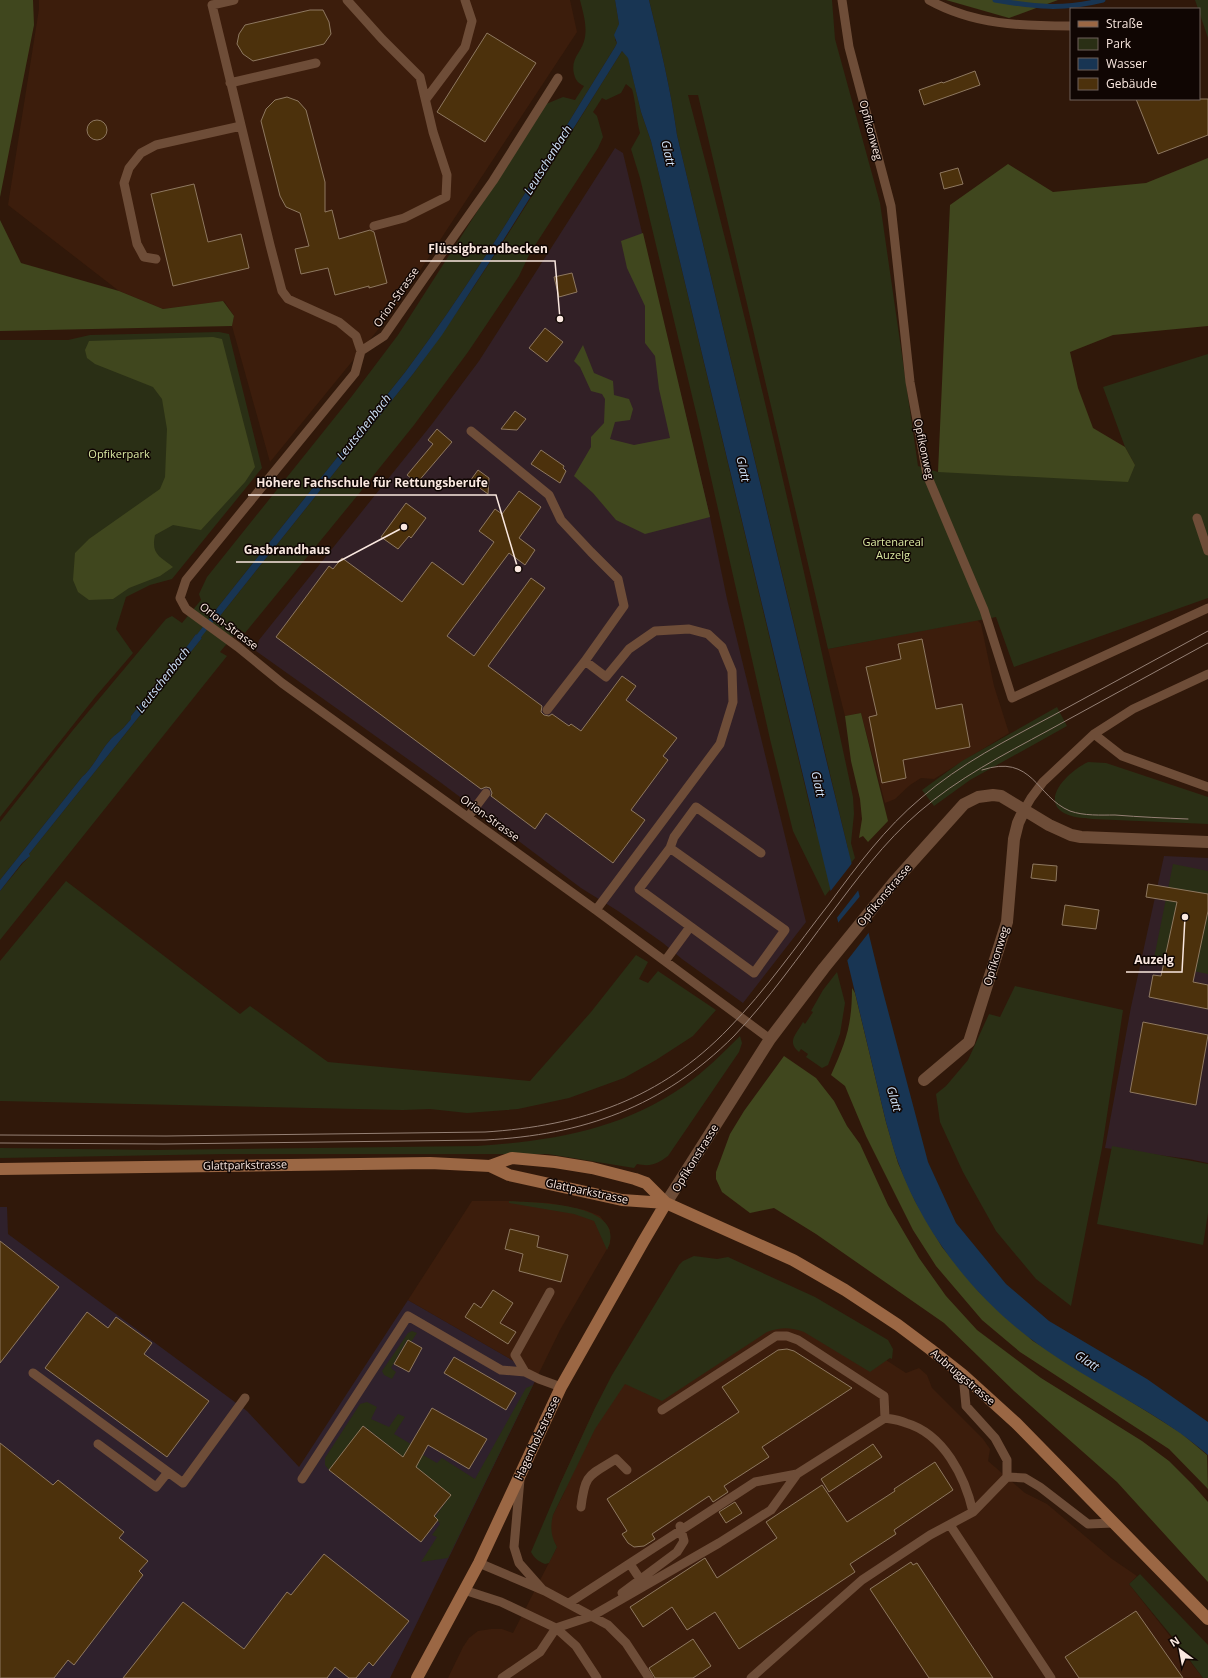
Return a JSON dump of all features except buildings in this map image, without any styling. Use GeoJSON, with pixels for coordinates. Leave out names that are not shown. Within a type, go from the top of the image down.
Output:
{"type":"FeatureCollection","features":[{"type":"Feature","properties":{"kind":"street","name":"Opfikonstrasse"},"geometry":{"type":"LineString","coordinates":[[666,1203],[770,1039],[824,968],[894,882],[958,811],[970,800],[978,797],[994,795],[1007,800],[1049,825],[1066,833],[1081,837],[1208,842]]}},
{"type":"Feature","properties":{"kind":"street","name":"Opfikonweg"},"geometry":{"type":"LineString","coordinates":[[924,1080],[969,1042],[1007,922],[1014,840],[1018,823],[1024,810]]}},
{"type":"Feature","properties":{"kind":"street","name":"Glattparkstrasse"},"geometry":{"type":"LineString","coordinates":[[0,1168],[423,1163],[490,1166],[512,1158],[555,1162],[592,1168],[635,1179],[646,1184],[666,1203]]}},
{"type":"Feature","properties":{"kind":"street","name":"Glattparkstrasse"},"geometry":{"type":"LineString","coordinates":[[490,1166],[509,1175],[622,1200],[666,1203]]}},
{"type":"Feature","properties":{"kind":"street","name":"Aubruggstrasse"},"geometry":{"type":"LineString","coordinates":[[666,1203],[793,1260],[846,1290],[898,1325],[963,1375],[1016,1423],[1208,1619]]}},
{"type":"Feature","properties":{"kind":"street","name":"Hagenholzstrasse"},"geometry":{"type":"LineString","coordinates":[[417,1678],[479,1563],[561,1387],[666,1203]]}},
{"type":"Feature","properties":{"kind":"lane"},"geometry":{"type":"LineString","coordinates":[[234,0],[212,5],[282,290],[288,299],[340,322],[356,336],[362,351]]}},
{"type":"Feature","properties":{"kind":"lane"},"geometry":{"type":"LineString","coordinates":[[347,0],[382,39],[420,77],[433,132],[447,175],[446,197],[404,218],[374,226]]}},
{"type":"Feature","properties":{"kind":"lane"},"geometry":{"type":"LineString","coordinates":[[426,99],[465,47],[472,21],[465,0]]}},
{"type":"Feature","properties":{"kind":"lane"},"geometry":{"type":"LineString","coordinates":[[930,0],[962,14],[987,21],[1041,27],[1070,26]]}},
{"type":"Feature","properties":{"kind":"lane","name":"Opfikonweg"},"geometry":{"type":"LineString","coordinates":[[844,1],[849,47],[891,206],[910,382],[927,475],[984,610],[1012,698],[1208,608]]}},
{"type":"Feature","properties":{"kind":"lane"},"geometry":{"type":"LineString","coordinates":[[230,82],[316,63]]}},
{"type":"Feature","properties":{"kind":"lane","name":"Orion-Strasse"},"geometry":{"type":"LineString","coordinates":[[558,78],[493,181],[384,336],[362,351],[354,373],[186,580],[180,598],[186,608],[282,683],[596,910],[770,1039]]}},
{"type":"Feature","properties":{"kind":"lane"},"geometry":{"type":"LineString","coordinates":[[156,259],[144,257],[137,244],[124,183],[129,168],[141,153],[156,145],[241,126]]}},
{"type":"Feature","properties":{"kind":"lane"},"geometry":{"type":"LineString","coordinates":[[471,431],[549,495],[561,520],[618,579],[624,606],[585,661],[547,710]]}},
{"type":"Feature","properties":{"kind":"lane"},"geometry":{"type":"LineString","coordinates":[[1197,518],[1208,551]]}},
{"type":"Feature","properties":{"kind":"lane"},"geometry":{"type":"LineString","coordinates":[[585,661],[606,677],[629,649],[655,631],[689,629],[708,634],[722,647],[732,672],[733,702],[720,744],[596,910]]}},
{"type":"Feature","properties":{"kind":"lane"},"geometry":{"type":"LineString","coordinates":[[1024,810],[1043,782],[1094,734],[1133,709],[1208,674]]}},
{"type":"Feature","properties":{"kind":"lane"},"geometry":{"type":"LineString","coordinates":[[1094,734],[1122,756],[1208,787]]}},
{"type":"Feature","properties":{"kind":"lane"},"geometry":{"type":"LineString","coordinates":[[468,817],[486,793]]}},
{"type":"Feature","properties":{"kind":"lane"},"geometry":{"type":"LineString","coordinates":[[670,848],[785,930],[754,973],[639,889],[670,848],[674,837],[696,807],[761,853]]}},
{"type":"Feature","properties":{"kind":"lane"},"geometry":{"type":"LineString","coordinates":[[664,961],[690,927]]}},
{"type":"Feature","properties":{"kind":"lane"},"geometry":{"type":"LineString","coordinates":[[525,1372],[515,1355],[550,1292]]}},
{"type":"Feature","properties":{"kind":"lane"},"geometry":{"type":"LineString","coordinates":[[302,1479],[408,1316],[501,1370],[525,1372],[561,1387]]}},
{"type":"Feature","properties":{"kind":"lane"},"geometry":{"type":"LineString","coordinates":[[662,1410],[776,1336],[787,1336],[798,1340],[884,1396],[885,1418]]}},
{"type":"Feature","properties":{"kind":"lane"},"geometry":{"type":"LineString","coordinates":[[33,1373],[183,1483],[245,1398]]}},
{"type":"Feature","properties":{"kind":"lane"},"geometry":{"type":"LineString","coordinates":[[751,1678],[862,1580],[930,1535],[973,1512],[1008,1477],[1007,1460],[995,1438],[966,1406],[963,1375]]}},
{"type":"Feature","properties":{"kind":"lane"},"geometry":{"type":"LineString","coordinates":[[569,1603],[630,1564],[681,1528],[755,1482],[797,1474],[885,1418],[907,1423],[929,1435],[944,1449],[958,1468],[970,1496],[973,1512]]}},
{"type":"Feature","properties":{"kind":"lane"},"geometry":{"type":"LineString","coordinates":[[98,1444],[156,1487],[168,1472]]}},
{"type":"Feature","properties":{"kind":"lane"},"geometry":{"type":"LineString","coordinates":[[581,1507],[584,1486],[590,1476],[616,1459],[628,1470]]}},
{"type":"Feature","properties":{"kind":"lane"},"geometry":{"type":"LineString","coordinates":[[502,1678],[540,1652],[556,1628],[592,1616],[719,1543],[771,1510],[797,1474]]}},
{"type":"Feature","properties":{"kind":"lane"},"geometry":{"type":"LineString","coordinates":[[520,1476],[514,1547],[519,1563],[545,1591]]}},
{"type":"Feature","properties":{"kind":"lane"},"geometry":{"type":"LineString","coordinates":[[1008,1477],[1025,1478],[1040,1487],[1088,1524],[1114,1523]]}},
{"type":"Feature","properties":{"kind":"lane"},"geometry":{"type":"LineString","coordinates":[[950,1525],[1051,1678]]}},
{"type":"Feature","properties":{"kind":"lane"},"geometry":{"type":"LineString","coordinates":[[592,1616],[677,1552],[684,1541],[681,1528]]}},
{"type":"Feature","properties":{"kind":"lane"},"geometry":{"type":"LineString","coordinates":[[479,1563],[545,1591],[608,1625],[619,1635],[650,1678]]}},
{"type":"Feature","properties":{"kind":"lane"},"geometry":{"type":"LineString","coordinates":[[630,1564],[640,1579]]}},
{"type":"Feature","properties":{"kind":"lane"},"geometry":{"type":"LineString","coordinates":[[464,1590],[501,1602],[556,1628],[576,1646],[597,1678]]}},
{"type":"Feature","properties":{"kind":"shaded area"},"geometry":{"type":"Polygon","coordinates":[[[39,0],[570,0],[577,32],[394,310],[270,462],[232,326],[234,316],[224,301],[163,309],[119,291],[8,205],[39,9],[39,0]]]}},
{"type":"Feature","properties":{"kind":"shaded area"},"geometry":{"type":"Polygon","coordinates":[[[615,148],[623,153],[710,517],[727,599],[806,922],[743,1003],[682,959],[663,943],[618,911],[581,888],[440,782],[256,651],[259,640],[432,424],[479,361],[615,148]]]}},
{"type":"Feature","properties":{"kind":"shaded area"},"geometry":{"type":"Polygon","coordinates":[[[977,620],[981,624],[994,686],[1009,733],[934,779],[921,778],[910,785],[895,799],[885,803],[861,713],[845,716],[828,649],[977,620]]]}},
{"type":"Feature","properties":{"kind":"shaded area"},"geometry":{"type":"Polygon","coordinates":[[[1164,856],[1208,858],[1208,1163],[1189,1159],[1105,1148],[1131,1007],[1164,856]]]}},
{"type":"Feature","properties":{"kind":"shaded area"},"geometry":{"type":"Polygon","coordinates":[[[472,1201],[549,1203],[585,1210],[600,1216],[610,1230],[610,1244],[560,1330],[538,1375],[408,1300],[472,1201]]]}},
{"type":"Feature","properties":{"kind":"shaded area"},"geometry":{"type":"Polygon","coordinates":[[[0,1207],[7,1207],[8,1234],[247,1411],[299,1467],[408,1300],[538,1375],[390,1678],[0,1678],[0,1207]]]}},
{"type":"Feature","properties":{"kind":"shaded area"},"geometry":{"type":"Polygon","coordinates":[[[690,1272],[835,1327],[906,1373],[919,1368],[927,1375],[932,1388],[983,1439],[990,1449],[988,1461],[1025,1493],[1047,1504],[1112,1559],[1137,1576],[1129,1584],[1203,1678],[448,1678],[463,1647],[469,1638],[478,1631],[502,1629],[513,1633],[557,1547],[551,1537],[550,1527],[553,1515],[565,1491],[560,1484],[595,1408],[690,1272]]]}},
{"type":"Feature","properties":{"kind":"green space"},"geometry":{"type":"Polygon","coordinates":[[[0,0],[33,0],[34,25],[0,197],[0,0]]]}},
{"type":"Feature","properties":{"kind":"green space","name":"Gartenareal Auzelg"},"geometry":{"type":"Polygon","coordinates":[[[580,0],[615,0],[619,24],[615,40],[617,43],[615,47],[488,252],[434,332],[406,371],[214,612],[220,616],[413,374],[495,255],[622,51],[628,57],[641,112],[651,141],[815,828],[848,849],[677,135],[668,84],[649,0],[832,0],[835,39],[880,203],[918,466],[938,472],[1135,465],[1125,447],[1103,387],[1208,354],[1208,598],[1014,667],[996,617],[828,649],[698,95],[688,95],[733,270],[775,445],[853,797],[854,814],[851,843],[855,858],[825,896],[793,831],[770,739],[699,425],[640,178],[631,149],[640,133],[632,89],[626,84],[621,93],[606,100],[602,98],[593,112],[597,116],[603,137],[598,148],[530,253],[519,276],[468,352],[414,425],[245,633],[239,629],[220,652],[227,656],[0,940],[0,891],[29,857],[29,854],[202,638],[196,634],[182,654],[166,671],[131,716],[132,718],[109,741],[91,768],[82,777],[0,880],[0,822],[73,730],[166,619],[172,616],[182,623],[201,600],[199,594],[207,577],[352,396],[398,335],[546,104],[563,97],[575,100],[584,86],[576,80],[573,68],[575,59],[582,47],[585,37],[584,18],[580,0]]]}},
{"type":"Feature","properties":{"kind":"green space"},"geometry":{"type":"Polygon","coordinates":[[[946,0],[1058,0],[1009,18],[946,0]]]}},
{"type":"Feature","properties":{"kind":"green space"},"geometry":{"type":"Polygon","coordinates":[[[1195,0],[1208,0],[1208,38],[1200,15],[1200,8],[1198,8],[1195,0]]]}},
{"type":"Feature","properties":{"kind":"green space"},"geometry":{"type":"Polygon","coordinates":[[[1208,158],[1208,326],[1113,335],[1070,352],[1078,388],[1093,428],[1125,447],[1135,465],[1128,482],[938,472],[950,205],[1008,164],[1053,192],[1146,183],[1208,158]]]}},
{"type":"Feature","properties":{"kind":"green space"},"geometry":{"type":"Polygon","coordinates":[[[0,220],[21,263],[119,291],[163,309],[223,301],[234,316],[232,326],[0,331],[0,220]]]}},
{"type":"Feature","properties":{"kind":"green space"},"geometry":{"type":"Polygon","coordinates":[[[643,233],[710,517],[645,534],[616,520],[593,493],[574,476],[591,447],[591,437],[604,423],[605,399],[602,394],[591,391],[580,367],[574,361],[583,345],[594,373],[613,381],[614,395],[629,399],[633,409],[630,420],[615,422],[610,439],[634,445],[670,438],[659,389],[655,356],[645,343],[645,306],[627,268],[621,241],[643,233]]]}},
{"type":"Feature","properties":{"kind":"green space","name":"Opfikerpark"},"geometry":{"type":"Polygon","coordinates":[[[219,332],[229,334],[262,468],[172,579],[150,585],[126,597],[116,629],[133,653],[96,696],[0,817],[0,340],[68,340],[90,335],[219,332]]]}},
{"type":"Feature","properties":{"kind":"green space"},"geometry":{"type":"Polygon","coordinates":[[[213,337],[222,339],[255,467],[245,482],[201,530],[173,525],[155,535],[155,551],[173,567],[160,576],[129,588],[113,599],[89,600],[78,592],[73,580],[75,553],[89,539],[160,489],[165,477],[167,429],[162,399],[153,387],[95,364],[87,358],[85,350],[89,341],[213,337]]]}},
{"type":"Feature","properties":{"kind":"green space"},"geometry":{"type":"Polygon","coordinates":[[[1057,707],[1067,726],[970,780],[934,806],[922,790],[962,761],[1057,707]]]}},
{"type":"Feature","properties":{"kind":"green space"},"geometry":{"type":"Polygon","coordinates":[[[861,713],[888,821],[868,842],[863,836],[859,838],[862,819],[860,799],[851,761],[845,716],[861,713]]]}},
{"type":"Feature","properties":{"kind":"green space"},"geometry":{"type":"Polygon","coordinates":[[[1088,762],[1106,763],[1208,797],[1208,824],[1092,819],[1064,813],[1057,807],[1055,800],[1059,787],[1070,774],[1088,762]]]}},
{"type":"Feature","properties":{"kind":"green space"},"geometry":{"type":"Polygon","coordinates":[[[1173,864],[1208,871],[1208,974],[1153,963],[1173,864]]]}},
{"type":"Feature","properties":{"kind":"green space"},"geometry":{"type":"Polygon","coordinates":[[[66,881],[240,1014],[250,1006],[328,1062],[530,1081],[591,1012],[636,955],[648,962],[639,979],[648,983],[658,971],[716,1010],[693,1036],[656,1060],[624,1078],[569,1098],[518,1109],[467,1113],[430,1109],[403,1110],[0,1101],[0,961],[66,881]]]}},
{"type":"Feature","properties":{"kind":"green space"},"geometry":{"type":"Polygon","coordinates":[[[837,972],[845,1003],[840,1034],[828,1065],[822,1068],[806,1057],[808,1054],[801,1049],[799,1052],[795,1048],[793,1041],[803,1022],[805,1024],[813,1012],[811,1011],[823,990],[837,972]]]}},
{"type":"Feature","properties":{"kind":"green space"},"geometry":{"type":"Polygon","coordinates":[[[1015,986],[1123,1010],[1102,1148],[1071,1306],[1036,1279],[996,1231],[963,1172],[940,1122],[936,1094],[946,1086],[968,1060],[989,1014],[1000,1017],[1015,986]]]}},
{"type":"Feature","properties":{"kind":"green space"},"geometry":{"type":"Polygon","coordinates":[[[852,988],[855,993],[886,1122],[898,1163],[915,1201],[942,1247],[979,1292],[1033,1341],[1181,1433],[1207,1455],[1208,1489],[1169,1449],[1020,1352],[982,1320],[936,1266],[913,1230],[866,1136],[845,1086],[831,1075],[841,1053],[847,1033],[851,1013],[852,988]]]}},
{"type":"Feature","properties":{"kind":"green space"},"geometry":{"type":"Polygon","coordinates":[[[740,1036],[742,1043],[739,1052],[668,1156],[654,1164],[637,1164],[634,1168],[548,1154],[226,1154],[0,1158],[0,1148],[153,1150],[477,1146],[532,1141],[585,1131],[611,1123],[660,1101],[684,1086],[699,1074],[740,1036]]]}},
{"type":"Feature","properties":{"kind":"green space"},"geometry":{"type":"Polygon","coordinates":[[[784,1056],[816,1078],[834,1101],[847,1126],[860,1144],[888,1205],[919,1258],[946,1296],[977,1330],[1041,1378],[1142,1441],[1169,1461],[1208,1502],[1208,1582],[1117,1482],[1014,1391],[944,1323],[816,1234],[774,1208],[750,1213],[722,1192],[716,1179],[716,1172],[730,1134],[744,1111],[784,1056]]]}},
{"type":"Feature","properties":{"kind":"green space"},"geometry":{"type":"Polygon","coordinates":[[[1112,1146],[1208,1164],[1208,1213],[1203,1245],[1097,1224],[1112,1146]]]}},
{"type":"Feature","properties":{"kind":"green space"},"geometry":{"type":"Polygon","coordinates":[[[509,1201],[557,1205],[576,1208],[593,1214],[605,1222],[610,1234],[607,1250],[594,1221],[574,1214],[509,1203],[509,1201]]]}},
{"type":"Feature","properties":{"kind":"green space"},"geometry":{"type":"Polygon","coordinates":[[[694,1256],[717,1259],[728,1257],[815,1297],[888,1340],[893,1349],[892,1359],[890,1358],[870,1372],[804,1332],[790,1328],[781,1328],[767,1332],[662,1401],[625,1384],[595,1429],[553,1515],[552,1532],[553,1539],[557,1547],[549,1563],[545,1564],[535,1558],[531,1552],[595,1408],[612,1375],[679,1265],[683,1261],[694,1256]]]}},
{"type":"Feature","properties":{"kind":"green space"},"geometry":{"type":"Polygon","coordinates":[[[412,1331],[417,1333],[411,1342],[407,1340],[391,1368],[396,1372],[392,1379],[384,1375],[382,1371],[408,1333],[412,1331]]]}},
{"type":"Feature","properties":{"kind":"green space"},"geometry":{"type":"Polygon","coordinates":[[[533,1385],[448,1558],[421,1562],[437,1537],[432,1535],[440,1524],[435,1517],[451,1495],[364,1426],[329,1470],[325,1465],[325,1458],[360,1404],[367,1402],[377,1407],[371,1419],[389,1427],[398,1414],[405,1417],[394,1434],[424,1452],[423,1455],[437,1463],[442,1458],[475,1479],[526,1388],[533,1385]]]}},
{"type":"Feature","properties":{"kind":"green space"},"geometry":{"type":"Polygon","coordinates":[[[1140,1574],[1208,1645],[1208,1678],[1203,1678],[1174,1639],[1129,1584],[1140,1574]]]}},
{"type":"Feature","properties":{"kind":"water","name":"Glatt"},"geometry":{"type":"Polygon","coordinates":[[[615,0],[649,0],[668,84],[677,135],[827,763],[882,988],[928,1162],[956,1223],[1006,1284],[1049,1321],[1147,1379],[1208,1422],[1208,1455],[1164,1422],[1062,1361],[1022,1332],[999,1312],[977,1291],[939,1243],[909,1190],[896,1157],[886,1122],[651,141],[641,112],[628,58],[622,51],[442,335],[413,374],[220,616],[214,612],[406,371],[462,292],[615,47],[617,43],[614,35],[619,24],[615,0]]]}},
{"type":"Feature","properties":{"kind":"water"},"geometry":{"type":"Polygon","coordinates":[[[196,634],[202,638],[29,854],[30,856],[22,863],[0,891],[0,880],[82,777],[91,768],[109,741],[131,719],[131,716],[196,634]]]}},
{"type":"Feature","properties":{"kind":"pier"},"geometry":{"type":"Polygon","coordinates":[[[853,862],[860,888],[836,919],[829,893],[853,862]]]}},
{"type":"Feature","properties":{"kind":"pier"},"geometry":{"type":"Polygon","coordinates":[[[861,895],[870,931],[846,962],[837,924],[861,895]]]}},
{"type":"Feature","properties":{"kind":"waterway"},"geometry":{"type":"LineString","coordinates":[[995,0],[1036,6],[1075,5],[1103,0]]}},
{"type":"Feature","properties":{"kind":"waterway","name":"Leutschenbach"},"geometry":{"type":"LineString","coordinates":[[195,641],[220,609]]}},
{"type":"Feature","properties":{"kind":"tram line"},"geometry":{"type":"LineString","coordinates":[[0,1135],[166,1136],[485,1132],[520,1129],[554,1123],[586,1115],[618,1104],[647,1091],[676,1073],[703,1053],[729,1028],[768,983],[872,848],[895,822],[921,798],[968,763],[1208,631]]}},
{"type":"Feature","properties":{"kind":"tram line"},"geometry":{"type":"LineString","coordinates":[[0,1143],[164,1144],[485,1140],[555,1132],[588,1124],[620,1113],[650,1099],[679,1082],[707,1061],[734,1036],[772,992],[872,861],[906,824],[949,788],[998,758],[1208,643]]}},
{"type":"Feature","properties":{"kind":"tram line"},"geometry":{"type":"LineString","coordinates":[[982,770],[999,766],[1012,767],[1023,772],[1059,805],[1075,813],[1188,819]]}},
{"type":"Feature","properties":{"kind":"place","name":"Flüssigbrandbecken"},"geometry":{"type":"Point","coordinates":[560,319]}},
{"type":"Feature","properties":{"kind":"place","name":"Gasbrandhaus"},"geometry":{"type":"Point","coordinates":[404,527]}},
{"type":"Feature","properties":{"kind":"place","name":"Höhere Fachschule für Rettungsberufe"},"geometry":{"type":"Point","coordinates":[518,569]}},
{"type":"Feature","properties":{"kind":"place","name":"Auzelg"},"geometry":{"type":"Point","coordinates":[1185,917]}}]}
